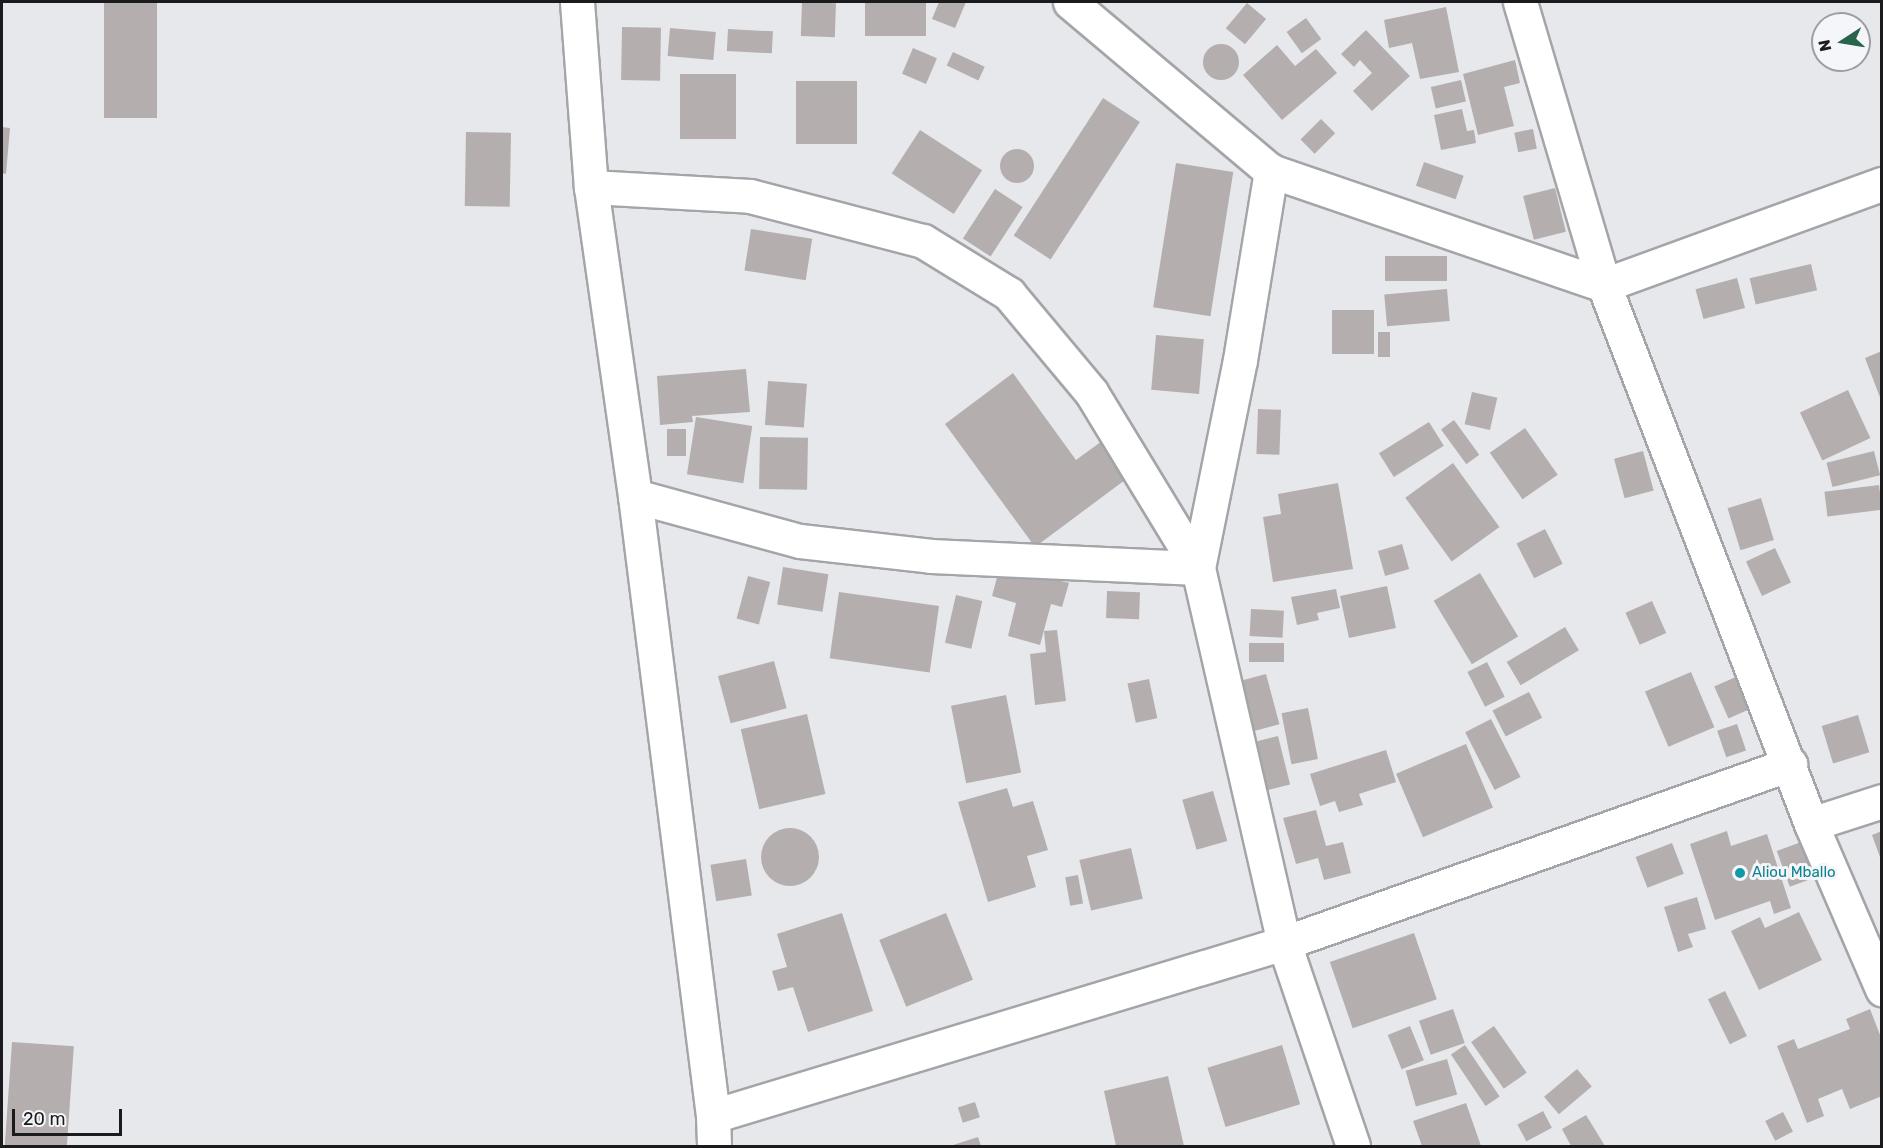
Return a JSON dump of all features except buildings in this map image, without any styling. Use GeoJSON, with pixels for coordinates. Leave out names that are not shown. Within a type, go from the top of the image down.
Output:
{"type":"FeatureCollection","features":[{"type":"Feature","properties":{"kind":"street"},"geometry":{"type":"LineString","coordinates":[[577,2],[591,187],[635,496],[714,1131],[1284,943],[1790,764]]}},
{"type":"Feature","properties":{"kind":"street"},"geometry":{"type":"LineString","coordinates":[[1070,2],[1271,171],[1604,285],[1881,184]]}},
{"type":"Feature","properties":{"kind":"street"},"geometry":{"type":"LineString","coordinates":[[1520,2],[1604,285],[1686,506],[1790,764],[1811,824],[1881,989]]}},
{"type":"Feature","properties":{"kind":"street"},"geometry":{"type":"LineString","coordinates":[[1197,568],[1240,360],[1271,171]]}},
{"type":"Feature","properties":{"kind":"street"},"geometry":{"type":"LineString","coordinates":[[591,187],[750,196],[922,241],[1009,294],[1091,393],[1197,568],[1284,943],[1353,1146]]}},
{"type":"Feature","properties":{"kind":"street"},"geometry":{"type":"LineString","coordinates":[[635,496],[800,541],[932,556],[1197,568]]}},
{"type":"Feature","properties":{"kind":"street"},"geometry":{"type":"LineString","coordinates":[[1811,824],[1881,801]]}},
{"type":"Feature","properties":{"kind":"place","name":"Aliou Mballo"},"geometry":{"type":"Point","coordinates":[1740,873]}}]}
